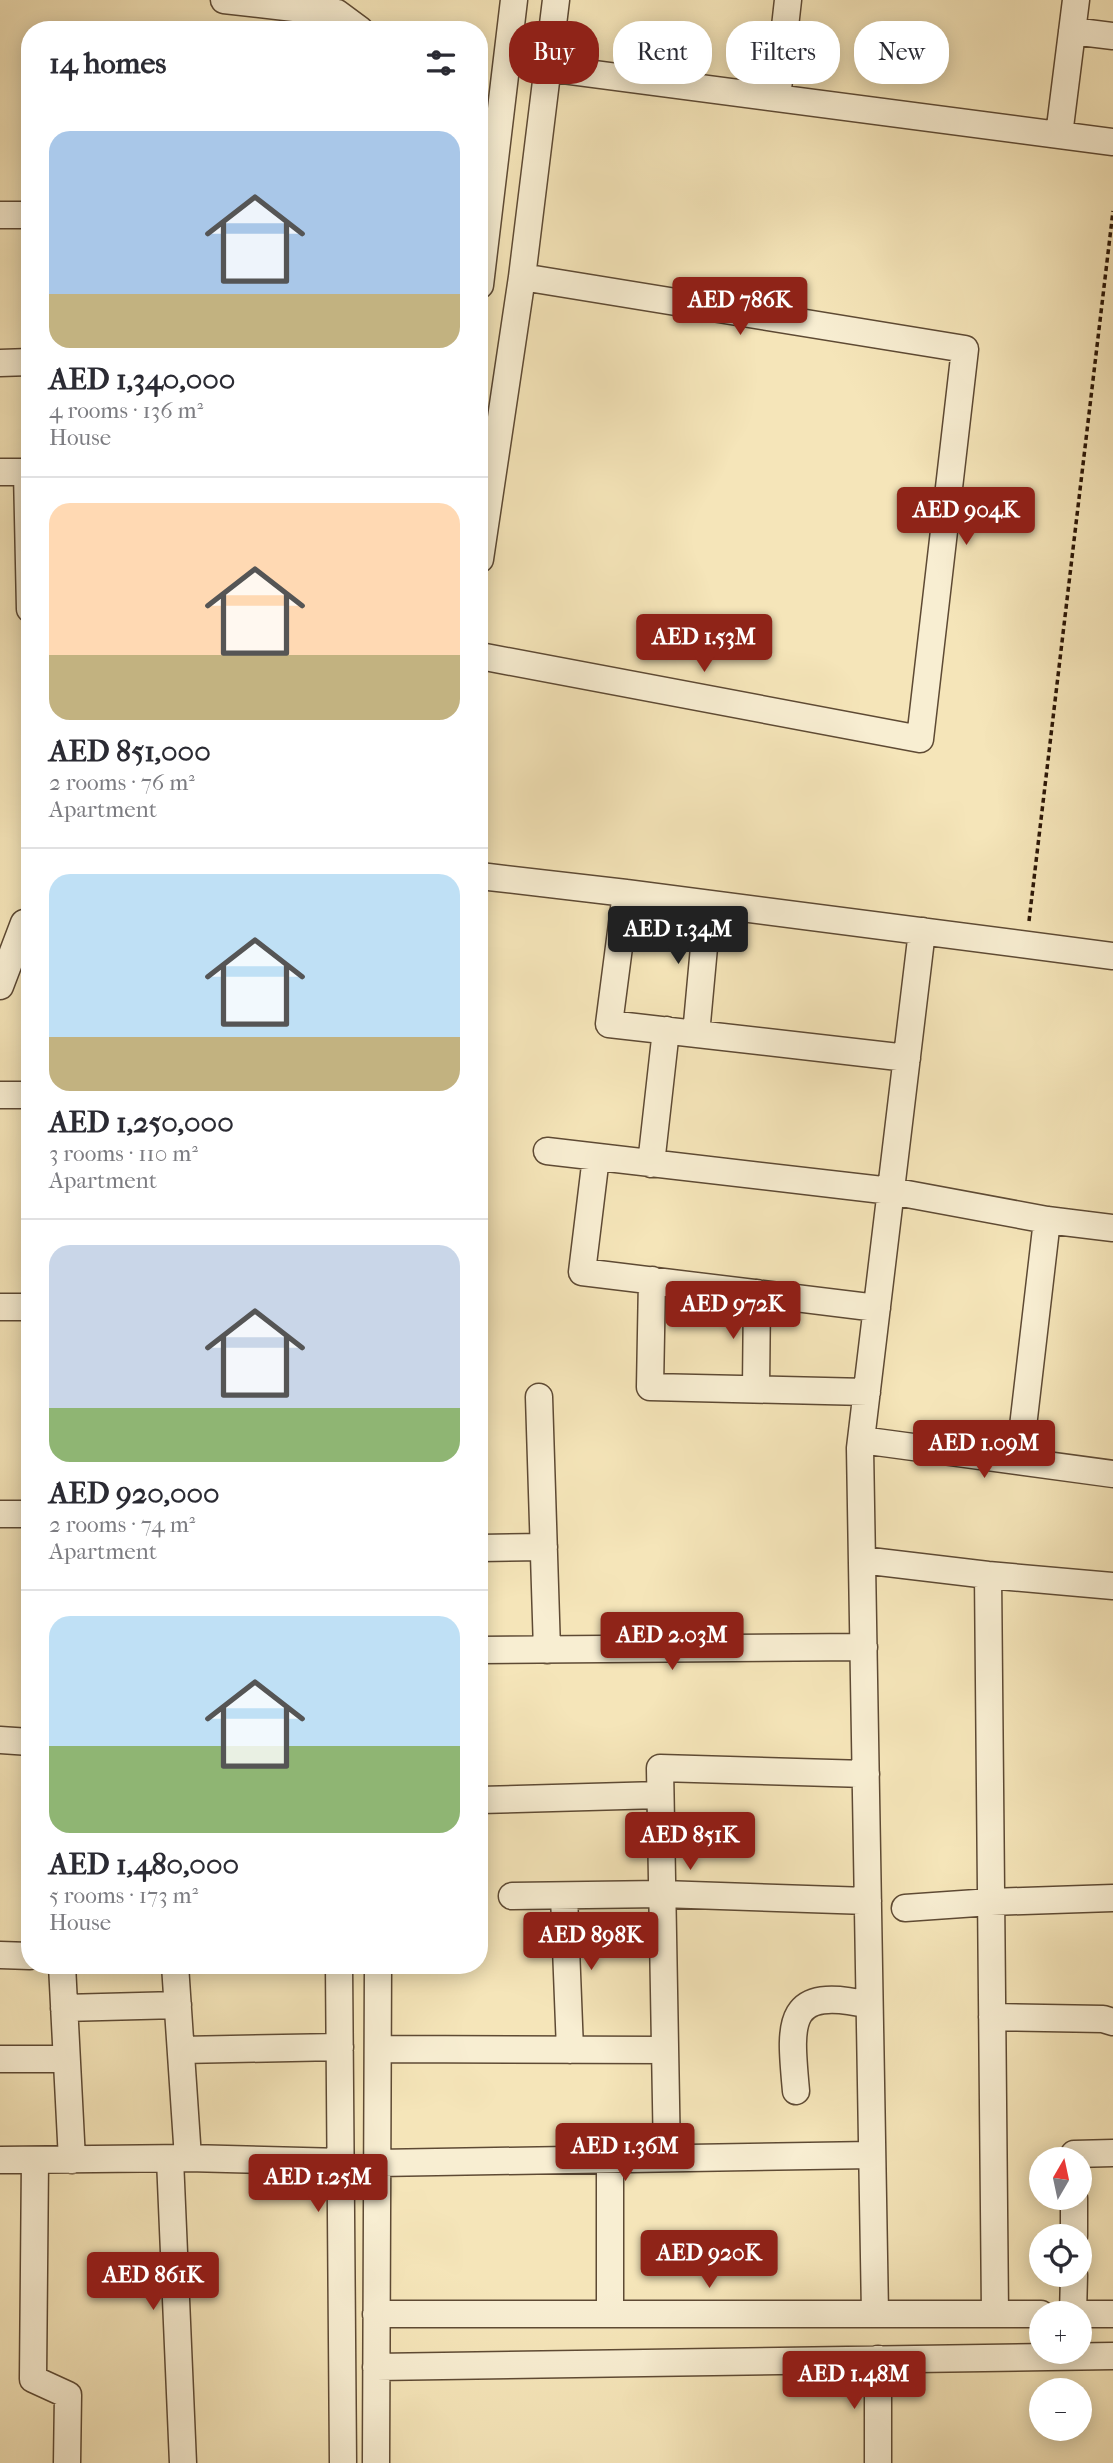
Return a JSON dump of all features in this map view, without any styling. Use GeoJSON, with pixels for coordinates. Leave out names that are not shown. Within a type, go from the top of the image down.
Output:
{"type":"FeatureCollection","features":[{"type":"Feature","properties":{"kind":"street"},"geometry":{"type":"LineString","coordinates":[[224,0],[337,13],[347,21]]}},
{"type":"Feature","properties":{"kind":"street"},"geometry":{"type":"LineString","coordinates":[[488,176],[514,0]]}},
{"type":"Feature","properties":{"kind":"street"},"geometry":{"type":"LineString","coordinates":[[554,21],[556,0]]}},
{"type":"Feature","properties":{"kind":"street"},"geometry":{"type":"LineString","coordinates":[[776,98],[788,0]]}},
{"type":"Feature","properties":{"kind":"street"},"geometry":{"type":"LineString","coordinates":[[1059,135],[1076,0]]}},
{"type":"Feature","properties":{"kind":"street"},"geometry":{"type":"LineString","coordinates":[[1072,31],[1113,36]]}},
{"type":"Feature","properties":{"kind":"street"},"geometry":{"type":"LineString","coordinates":[[599,75],[1113,142]]}},
{"type":"Feature","properties":{"kind":"street"},"geometry":{"type":"LineString","coordinates":[[488,505],[522,277],[546,84]]}},
{"type":"Feature","properties":{"kind":"street"},"geometry":{"type":"LineString","coordinates":[[0,215],[21,215]]}},
{"type":"Feature","properties":{"kind":"street"},"geometry":{"type":"LineString","coordinates":[[488,658],[920,739],[964,362],[965,349],[522,277]]}},
{"type":"Feature","properties":{"kind":"street"},"geometry":{"type":"LineString","coordinates":[[0,363],[21,362]]}},
{"type":"Feature","properties":{"kind":"street"},"geometry":{"type":"LineString","coordinates":[[0,472],[21,472]]}},
{"type":"Feature","properties":{"kind":"street"},"geometry":{"type":"LineString","coordinates":[[488,877],[1113,956]]}},
{"type":"Feature","properties":{"kind":"street"},"geometry":{"type":"LineString","coordinates":[[626,893],[609,1024],[907,1058]]}},
{"type":"Feature","properties":{"kind":"street"},"geometry":{"type":"LineString","coordinates":[[696,1034],[708,904]]}},
{"type":"Feature","properties":{"kind":"street"},"geometry":{"type":"LineString","coordinates":[[0,986],[18,921]]}},
{"type":"Feature","properties":{"kind":"street"},"geometry":{"type":"LineString","coordinates":[[875,2314],[861,1440],[922,932]]}},
{"type":"Feature","properties":{"kind":"street"},"geometry":{"type":"LineString","coordinates":[[651,1164],[666,1030]]}},
{"type":"Feature","properties":{"kind":"street"},"geometry":{"type":"LineString","coordinates":[[0,1095],[21,1094]]}},
{"type":"Feature","properties":{"kind":"street"},"geometry":{"type":"LineString","coordinates":[[547,1152],[891,1191],[1047,1220],[1113,1228]]}},
{"type":"Feature","properties":{"kind":"street"},"geometry":{"type":"LineString","coordinates":[[596,1157],[582,1272],[877,1308]]}},
{"type":"Feature","properties":{"kind":"street"},"geometry":{"type":"LineString","coordinates":[[1019,1461],[1047,1220]]}},
{"type":"Feature","properties":{"kind":"street"},"geometry":{"type":"LineString","coordinates":[[652,1280],[650,1387],[867,1392]]}},
{"type":"Feature","properties":{"kind":"street"},"geometry":{"type":"LineString","coordinates":[[756,1389],[757,1293]]}},
{"type":"Feature","properties":{"kind":"street"},"geometry":{"type":"LineString","coordinates":[[0,1307],[21,1307]]}},
{"type":"Feature","properties":{"kind":"street"},"geometry":{"type":"LineString","coordinates":[[540,1397],[547,1650]]}},
{"type":"Feature","properties":{"kind":"street"},"geometry":{"type":"LineString","coordinates":[[861,1440],[1113,1474]]}},
{"type":"Feature","properties":{"kind":"street"},"geometry":{"type":"LineString","coordinates":[[0,1514],[21,1514]]}},
{"type":"Feature","properties":{"kind":"street"},"geometry":{"type":"LineString","coordinates":[[488,1548],[544,1547]]}},
{"type":"Feature","properties":{"kind":"street"},"geometry":{"type":"LineString","coordinates":[[862,1560],[1113,1586]]}},
{"type":"Feature","properties":{"kind":"street"},"geometry":{"type":"LineString","coordinates":[[988,1575],[995,2314]]}},
{"type":"Feature","properties":{"kind":"street"},"geometry":{"type":"LineString","coordinates":[[488,1650],[864,1647]]}},
{"type":"Feature","properties":{"kind":"street"},"geometry":{"type":"LineString","coordinates":[[0,1740],[21,1741]]}},
{"type":"Feature","properties":{"kind":"street"},"geometry":{"type":"LineString","coordinates":[[667,2158],[660,1768],[866,1774]]}},
{"type":"Feature","properties":{"kind":"street"},"geometry":{"type":"LineString","coordinates":[[488,1800],[660,1795]]}},
{"type":"Feature","properties":{"kind":"street"},"geometry":{"type":"LineString","coordinates":[[512,1896],[662,1894],[868,1901]]}},
{"type":"Feature","properties":{"kind":"street"},"geometry":{"type":"LineString","coordinates":[[564,1896],[570,2050]]}},
{"type":"Feature","properties":{"kind":"street"},"geometry":{"type":"LineString","coordinates":[[905,1908],[1113,1898]]}},
{"type":"Feature","properties":{"kind":"street"},"geometry":{"type":"LineString","coordinates":[[0,1955],[21,1956]]}},
{"type":"Feature","properties":{"kind":"street"},"geometry":{"type":"LineString","coordinates":[[62,1974],[72,2160]]}},
{"type":"Feature","properties":{"kind":"street"},"geometry":{"type":"LineString","coordinates":[[176,1974],[181,2050],[179,2158],[183,2463]]}},
{"type":"Feature","properties":{"kind":"street"},"geometry":{"type":"LineString","coordinates":[[339,1974],[343,2463]]}},
{"type":"Feature","properties":{"kind":"street"},"geometry":{"type":"LineString","coordinates":[[376,2463],[378,1974]]}},
{"type":"Feature","properties":{"kind":"street"},"geometry":{"type":"LineString","coordinates":[[796,2091],[792,2048],[795,2018],[821,1999],[846,1999],[870,2005]]}},
{"type":"Feature","properties":{"kind":"street"},"geometry":{"type":"LineString","coordinates":[[64,2008],[178,2005]]}},
{"type":"Feature","properties":{"kind":"street"},"geometry":{"type":"LineString","coordinates":[[992,2017],[1102,2019],[1113,2022]]}},
{"type":"Feature","properties":{"kind":"street"},"geometry":{"type":"LineString","coordinates":[[181,2050],[340,2047]]}},
{"type":"Feature","properties":{"kind":"street"},"geometry":{"type":"LineString","coordinates":[[379,2049],[664,2050]]}},
{"type":"Feature","properties":{"kind":"street"},"geometry":{"type":"LineString","coordinates":[[0,2059],[66,2059]]}},
{"type":"Feature","properties":{"kind":"street"},"geometry":{"type":"LineString","coordinates":[[1092,2154],[1113,2153]]}},
{"type":"Feature","properties":{"kind":"street"},"geometry":{"type":"LineString","coordinates":[[378,2163],[872,2155]]}},
{"type":"Feature","properties":{"kind":"street"},"geometry":{"type":"LineString","coordinates":[[0,2161],[179,2158],[342,2162]]}},
{"type":"Feature","properties":{"kind":"street"},"geometry":{"type":"LineString","coordinates":[[610,2159],[610,2313]]}},
{"type":"Feature","properties":{"kind":"street"},"geometry":{"type":"LineString","coordinates":[[35,2160],[33,2379],[68,2395],[67,2463]]}},
{"type":"Feature","properties":{"kind":"street"},"geometry":{"type":"LineString","coordinates":[[376,2314],[1029,2314]]}},
{"type":"Feature","properties":{"kind":"street"},"geometry":{"type":"LineString","coordinates":[[1092,2314],[1113,2314]]}},
{"type":"Feature","properties":{"kind":"street"},"geometry":{"type":"LineString","coordinates":[[376,2367],[1113,2356]]}},
{"type":"Feature","properties":{"kind":"street"},"geometry":{"type":"LineString","coordinates":[[878,2359],[878,2463]]}},
{"type":"Feature","properties":{"kind":"path"},"geometry":{"type":"LineString","coordinates":[[1027,945],[1113,211]]}}]}
